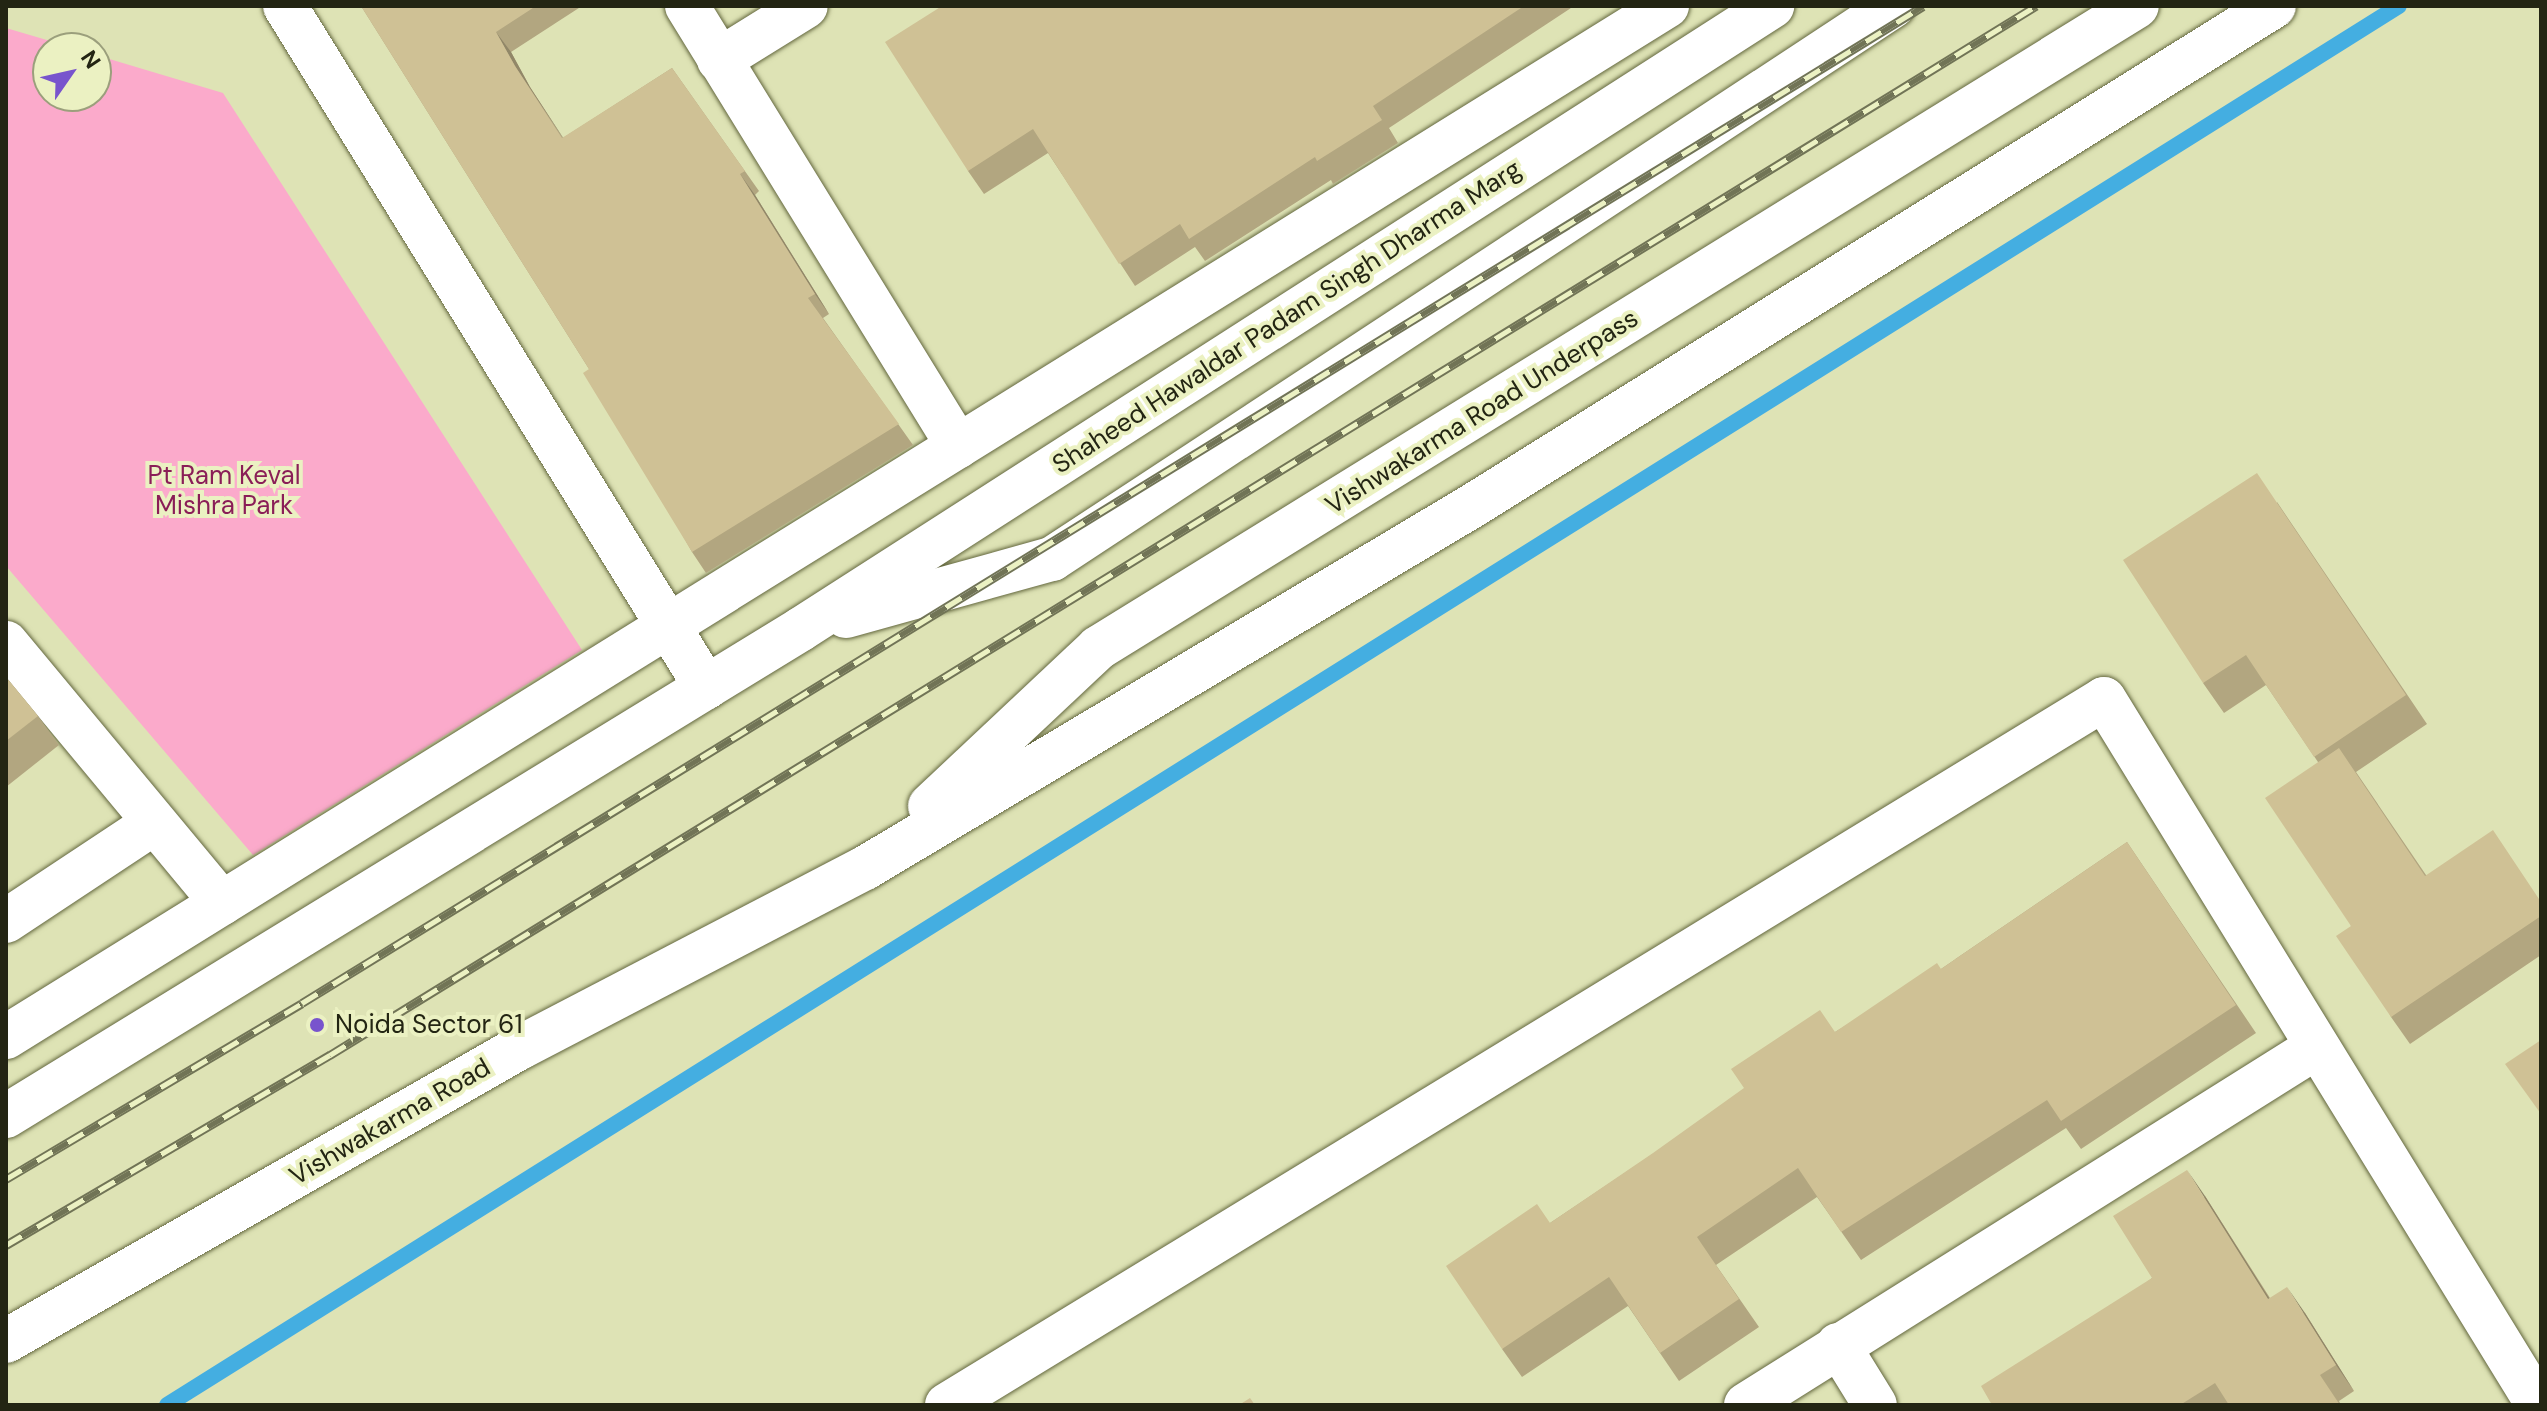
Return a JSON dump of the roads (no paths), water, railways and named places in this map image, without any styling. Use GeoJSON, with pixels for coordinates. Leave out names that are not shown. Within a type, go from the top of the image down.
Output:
{"type":"FeatureCollection","features":[{"type":"Feature","properties":{"kind":"main road"},"geometry":{"type":"LineString","coordinates":[[285,6],[671,623],[706,687]]}},
{"type":"Feature","properties":{"kind":"main road"},"geometry":{"type":"LineString","coordinates":[[687,6],[958,446]]}},
{"type":"Feature","properties":{"kind":"main road"},"geometry":{"type":"LineString","coordinates":[[719,60],[806,6]]}},
{"type":"Feature","properties":{"kind":"main road"},"geometry":{"type":"LineString","coordinates":[[6,1037],[1667,6]]}},
{"type":"Feature","properties":{"kind":"main road","name":"Shaheed Hawaldar Padam Singh Dharma Marg"},"geometry":{"type":"LineString","coordinates":[[801,629],[1772,6]]}},
{"type":"Feature","properties":{"kind":"main road"},"geometry":{"type":"LineString","coordinates":[[6,1116],[801,629],[1052,559],[1893,6]]}},
{"type":"Feature","properties":{"kind":"main road","name":"Vishwakarma Road Underpass"},"geometry":{"type":"LineString","coordinates":[[865,868],[1098,648],[2137,6]]}},
{"type":"Feature","properties":{"kind":"main road"},"geometry":{"type":"LineString","coordinates":[[865,868],[1472,506],[2274,6]]}},
{"type":"Feature","properties":{"kind":"main road"},"geometry":{"type":"LineString","coordinates":[[6,643],[222,903]]}},
{"type":"Feature","properties":{"kind":"main road"},"geometry":{"type":"LineString","coordinates":[[947,1405],[2104,699],[2315,1048],[2538,1405]]}},
{"type":"Feature","properties":{"kind":"main road"},"geometry":{"type":"LineString","coordinates":[[6,921],[154,823]]}},
{"type":"Feature","properties":{"kind":"main road","name":"Vishwakarma Road"},"geometry":{"type":"LineString","coordinates":[[6,1341],[519,1048],[865,868]]}},
{"type":"Feature","properties":{"kind":"main road"},"geometry":{"type":"LineString","coordinates":[[1746,1405],[2315,1048]]}},
{"type":"Feature","properties":{"kind":"main road"},"geometry":{"type":"LineString","coordinates":[[1838,1345],[1875,1405]]}},
{"type":"Feature","properties":{"kind":"waterway"},"geometry":{"type":"LineString","coordinates":[[167,1405],[2399,6]]}},
{"type":"Feature","properties":{"kind":"railway"},"geometry":{"type":"LineString","coordinates":[[6,1179],[302,1003],[1923,6]]}},
{"type":"Feature","properties":{"kind":"railway"},"geometry":{"type":"LineString","coordinates":[[6,1245],[330,1055],[2036,6]]}},
{"type":"Feature","properties":{"kind":"place","name":"Noida Sector 61"},"geometry":{"type":"Point","coordinates":[317,1025]}},
{"type":"Feature","properties":{"kind":"park label","name":"Pt Ram Keval Mishra Park"},"geometry":{"type":"Point","coordinates":[224,491]}}]}
